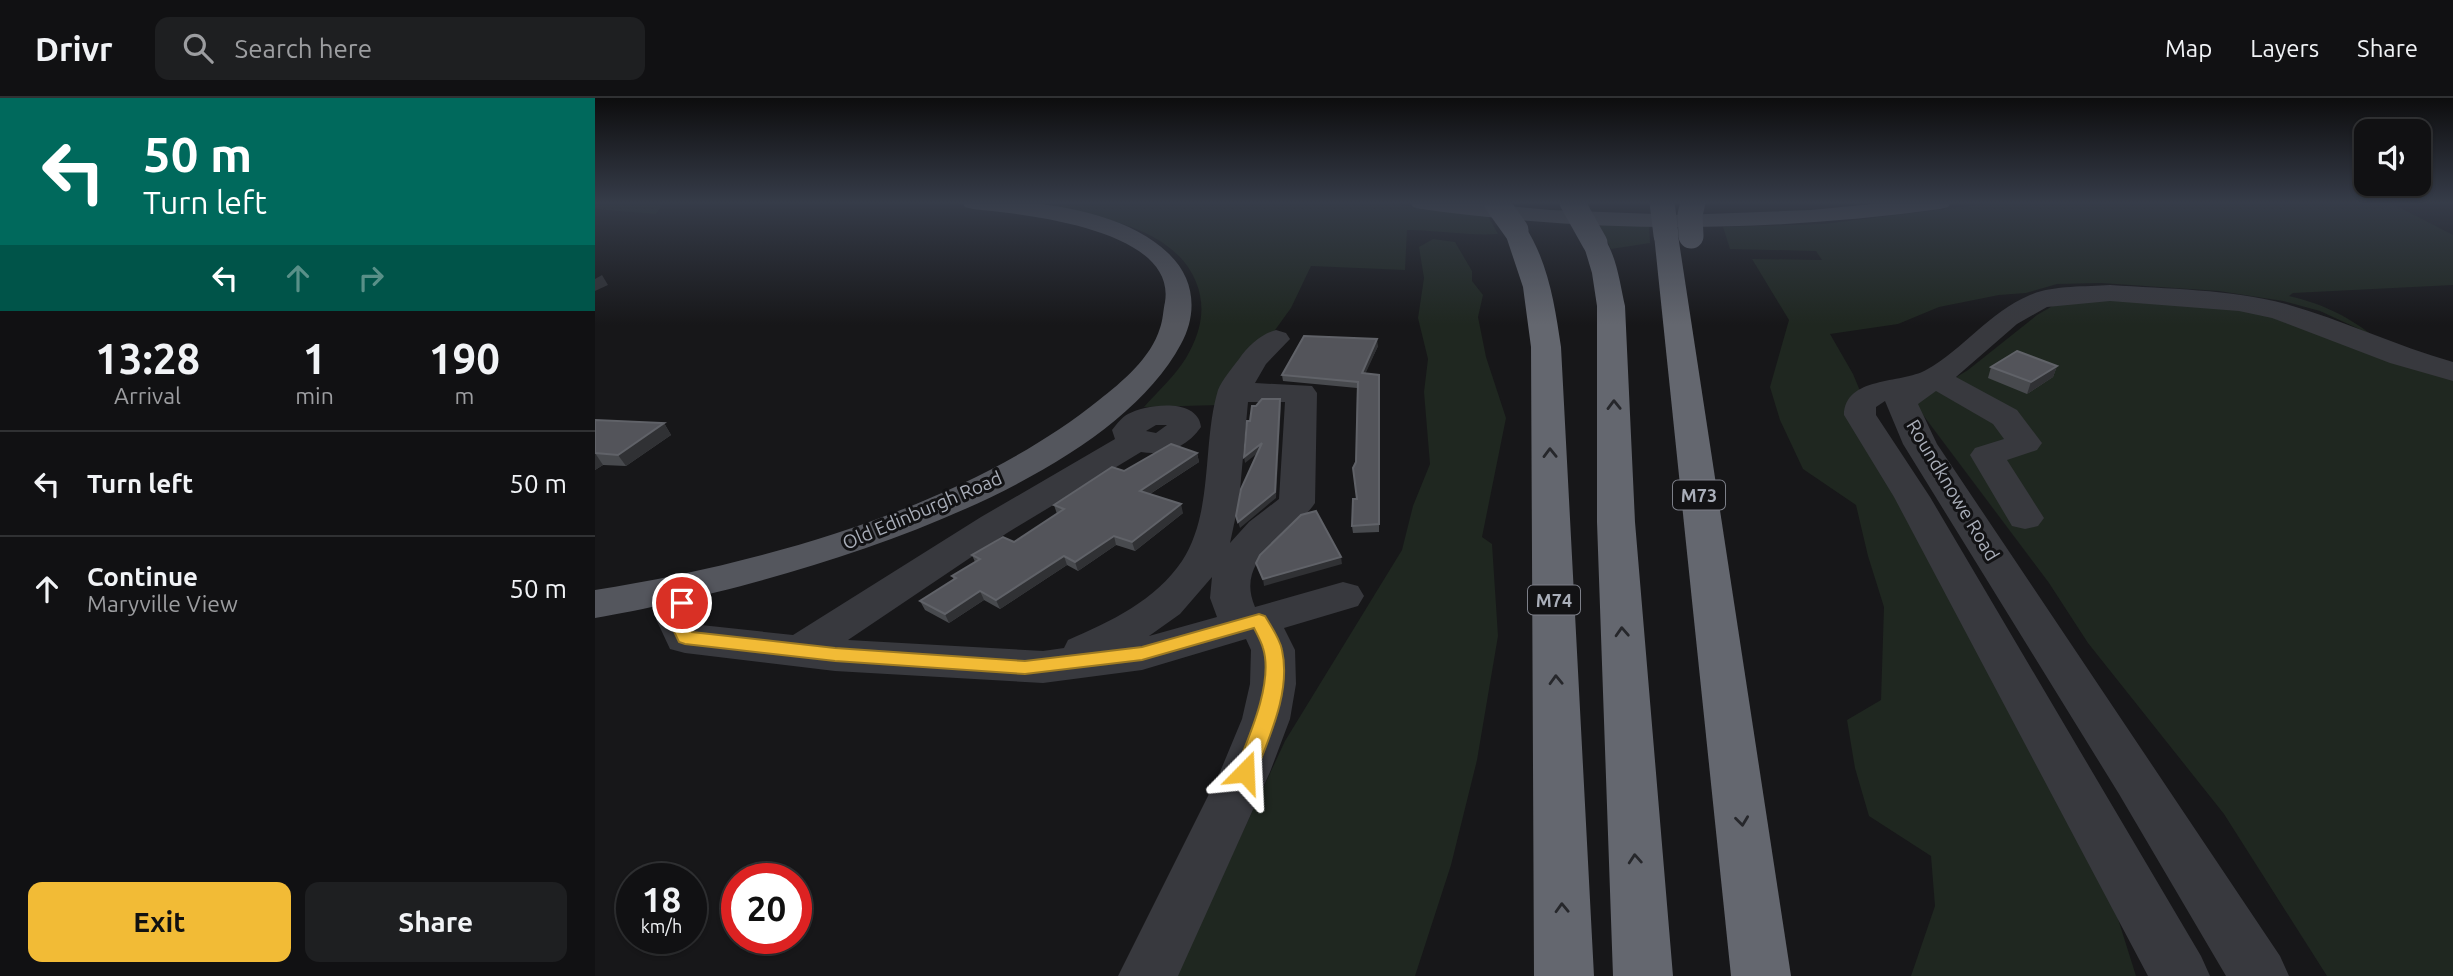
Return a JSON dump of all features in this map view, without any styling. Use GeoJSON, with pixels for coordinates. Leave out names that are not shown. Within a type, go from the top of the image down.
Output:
{"type":"FeatureCollection","features":[{"type":"Feature","properties":{"kind":"highway","name":"M74"},"geometry":{"type":"LineString","coordinates":[[1519,243],[1535,273],[1543,306],[1546,347],[1564,976]]}},
{"type":"Feature","properties":{"kind":"highway"},"geometry":{"type":"LineString","coordinates":[[1595,243],[1605,273],[1611,306],[1618,564],[1643,976]]}},
{"type":"Feature","properties":{"kind":"highway","name":"M73"},"geometry":{"type":"LineString","coordinates":[[1682,243],[1709,407],[1734,754],[1761,976]]}},
{"type":"Feature","properties":{"kind":"main road","name":"Old Edinburgh Road"},"geometry":{"type":"LineString","coordinates":[[595,604],[688,587],[827,549],[953,500],[1000,478],[1077,433],[1136,386],[1170,341],[1179,304],[1176,284],[1160,258],[1137,243]]}},
{"type":"Feature","properties":{"kind":"street","name":"Roundknowe Road"},"geometry":{"type":"LineString","coordinates":[[2259,976],[2137,780],[1920,444],[1901,401],[1934,378],[2007,318],[2041,300],[2110,293],[2239,303],[2279,311],[2401,356],[2453,372]]}},
{"type":"Feature","properties":{"kind":"street"},"geometry":{"type":"LineString","coordinates":[[1034,667],[1103,643],[1149,618],[1184,588],[1203,558],[1216,527],[1233,392],[1254,358],[1276,339]]}},
{"type":"Feature","properties":{"kind":"street"},"geometry":{"type":"LineString","coordinates":[[2025,518],[1987,455],[2025,443],[2005,417],[1934,378],[1874,394],[1860,404],[1860,415],[1912,497],[2180,976]]}},
{"type":"Feature","properties":{"kind":"street"},"geometry":{"type":"LineString","coordinates":[[1148,976],[1245,772],[1266,719],[1273,684],[1273,650],[1230,595],[1240,553],[1275,519],[1297,503],[1301,393],[1233,392]]}},
{"type":"Feature","properties":{"kind":"street"},"geometry":{"type":"LineString","coordinates":[[800,651],[994,526],[1135,441]]}},
{"type":"Feature","properties":{"kind":"street"},"geometry":{"type":"LineString","coordinates":[[688,587],[677,619],[685,638],[800,651],[1034,667],[1142,653],[1343,596]]}},
{"type":"Feature","properties":{"kind":"shaded area"},"geometry":{"type":"Polygon","coordinates":[[[1163,243],[1406,243],[1405,270],[1311,266],[1291,308],[1221,405],[1144,407],[1182,365],[1191,349],[1200,321],[1201,302],[1196,282],[1183,261],[1163,243]]]}},
{"type":"Feature","properties":{"kind":"shaded area"},"geometry":{"type":"Polygon","coordinates":[[[1426,243],[1456,243],[1472,271],[1472,281],[1483,295],[1478,317],[1486,357],[1506,418],[1482,537],[1492,544],[1498,636],[1477,760],[1451,865],[1415,976],[1176,976],[1285,741],[1402,550],[1413,506],[1430,464],[1424,392],[1428,359],[1418,318],[1424,278],[1419,247],[1426,243]]]}},
{"type":"Feature","properties":{"kind":"shaded area"},"geometry":{"type":"Polygon","coordinates":[[[1608,243],[1650,243],[1650,243],[1611,249],[1608,243]]]}},
{"type":"Feature","properties":{"kind":"shaded area"},"geometry":{"type":"Polygon","coordinates":[[[1728,243],[2453,243],[2453,285],[2293,293],[2289,296],[2332,311],[2372,335],[2320,311],[2283,301],[2219,291],[2101,283],[2057,284],[2026,293],[1999,295],[1939,307],[1898,324],[1830,334],[1853,374],[1883,446],[2097,852],[2136,976],[1911,976],[1935,906],[1931,856],[1869,816],[1855,768],[1847,720],[1881,700],[1884,607],[1856,505],[1803,469],[1780,420],[1770,387],[1789,320],[1752,259],[1822,260],[1816,251],[1730,249],[1728,243]]]}},
{"type":"Feature","properties":{"kind":"shaded area"},"geometry":{"type":"Polygon","coordinates":[[[2123,299],[2242,307],[2453,378],[2453,976],[2327,976],[2224,814],[2088,643],[2049,583],[1914,403],[1968,370],[2037,315],[2056,304],[2123,299]]]}},
{"type":"Feature","properties":{"kind":"building"},"geometry":{"type":"Polygon","coordinates":[[[1304,336],[1377,339],[1362,373],[1379,375],[1379,524],[1352,526],[1353,499],[1357,499],[1353,468],[1356,462],[1358,382],[1282,375],[1304,336]]]}},
{"type":"Feature","properties":{"kind":"building"},"geometry":{"type":"Polygon","coordinates":[[[2017,351],[2057,366],[2031,382],[1991,367],[2017,351]]]}},
{"type":"Feature","properties":{"kind":"building"},"geometry":{"type":"Polygon","coordinates":[[[1262,399],[1280,399],[1275,492],[1238,522],[1236,516],[1241,489],[1262,443],[1244,457],[1247,421],[1250,421],[1252,406],[1256,406],[1262,399]]]}},
{"type":"Feature","properties":{"kind":"building"},"geometry":{"type":"Polygon","coordinates":[[[595,420],[664,423],[618,455],[595,453],[595,420]]]}},
{"type":"Feature","properties":{"kind":"building"},"geometry":{"type":"Polygon","coordinates":[[[1171,444],[1197,453],[1140,491],[1181,504],[1132,542],[1114,536],[1075,562],[1064,556],[996,600],[980,591],[945,614],[920,601],[956,578],[952,576],[980,559],[972,555],[1003,537],[1014,542],[1064,509],[1054,505],[1112,467],[1124,471],[1171,444]]]}},
{"type":"Feature","properties":{"kind":"building"},"geometry":{"type":"Polygon","coordinates":[[[1316,511],[1341,557],[1263,579],[1256,563],[1260,555],[1301,515],[1316,511]]]}},
{"type":"Feature","properties":{"kind":"route"},"geometry":{"type":"LineString","coordinates":[[682,603],[677,619],[685,638],[835,655],[1025,668],[1142,653],[1259,620],[1273,650],[1273,684],[1266,719],[1245,772]]}}]}
